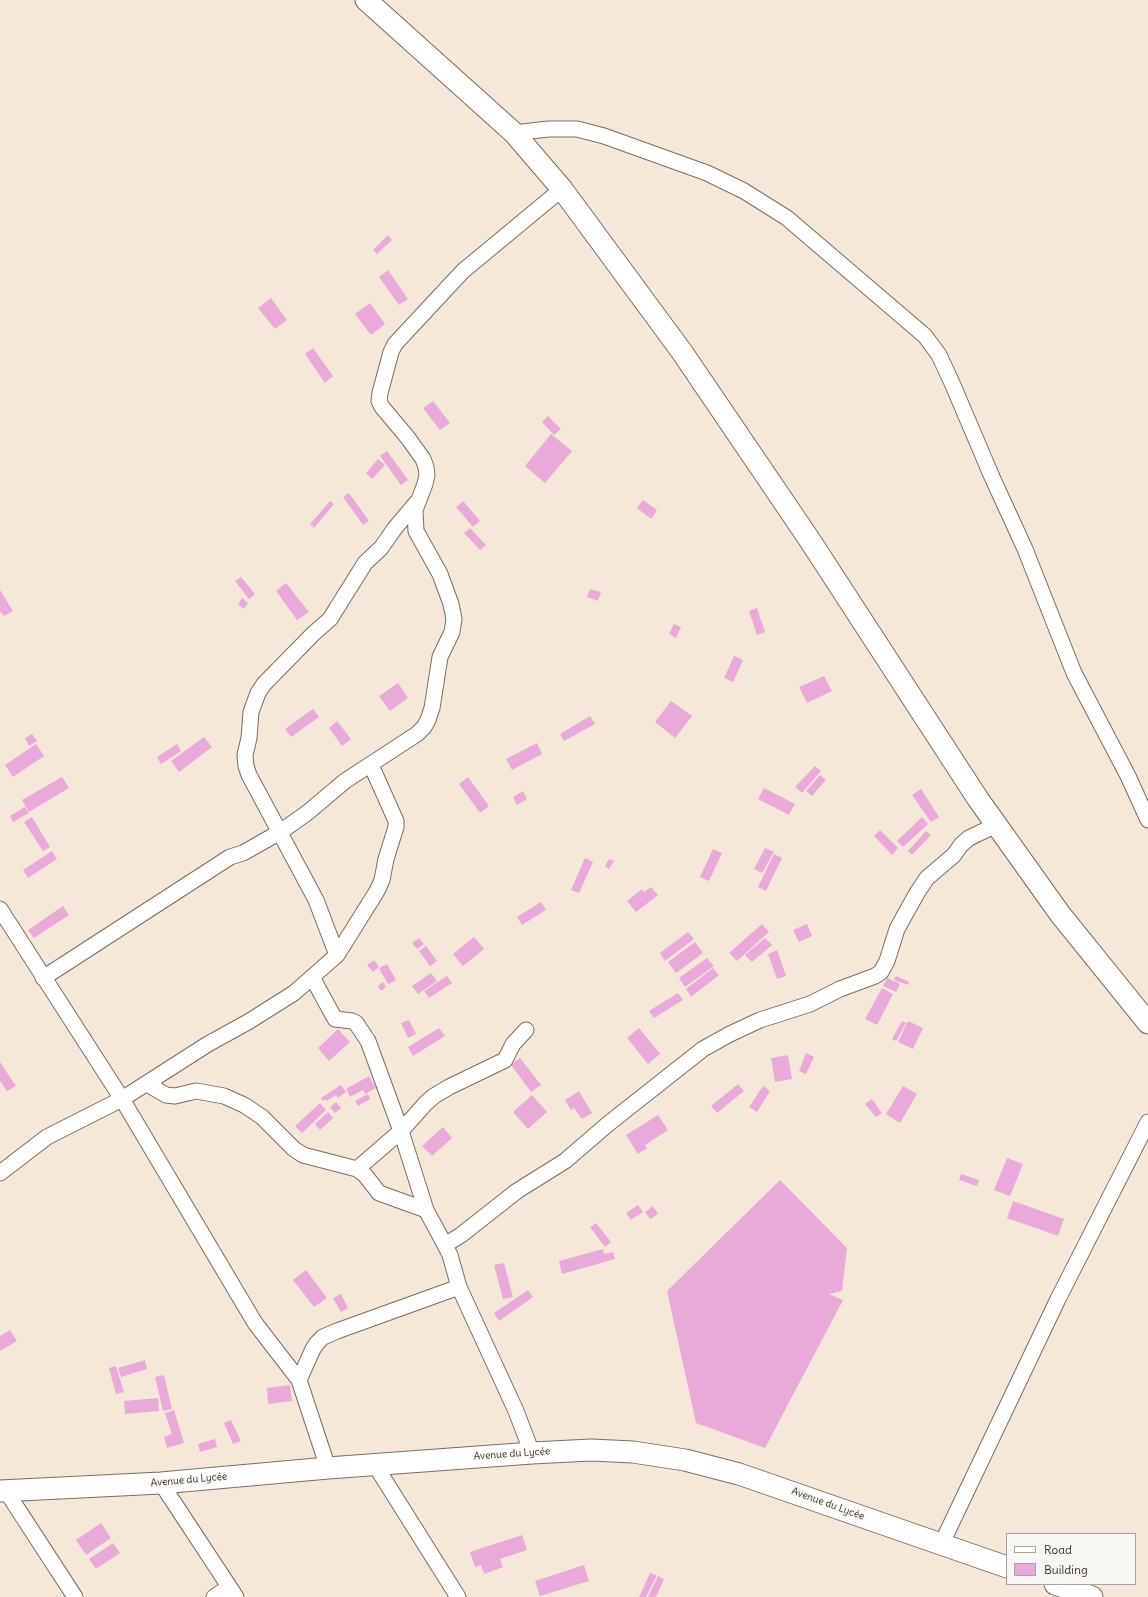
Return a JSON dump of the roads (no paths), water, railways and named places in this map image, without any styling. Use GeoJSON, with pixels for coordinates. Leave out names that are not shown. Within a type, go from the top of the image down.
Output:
{"type":"FeatureCollection","features":[{"type":"Feature","properties":{"kind":"main road"},"geometry":{"type":"LineString","coordinates":[[366,0],[514,133],[562,189],[686,358],[809,539],[996,825],[1060,914],[1148,1023]]}},
{"type":"Feature","properties":{"kind":"main road","name":"Avenue du Lycée"},"geometry":{"type":"LineString","coordinates":[[3,1491],[161,1483],[328,1468],[532,1453],[591,1450],[633,1452],[685,1460],[739,1474],[1006,1567]]}},
{"type":"Feature","properties":{"kind":"main road"},"geometry":{"type":"LineString","coordinates":[[1058,1585],[1092,1597]]}},
{"type":"Feature","properties":{"kind":"street"},"geometry":{"type":"LineString","coordinates":[[514,133],[548,128],[577,129],[604,136],[707,173],[744,191],[787,218],[925,336],[939,355],[952,383],[992,477],[1025,549],[1074,673],[1128,776],[1148,820]]}},
{"type":"Feature","properties":{"kind":"street"},"geometry":{"type":"LineString","coordinates":[[43,978],[230,857],[243,853],[280,832],[307,813],[344,781],[417,734],[428,720],[432,708],[440,657],[452,632],[454,619],[451,604],[440,574],[416,531],[415,510],[427,475],[423,459],[408,438],[382,407],[379,401],[395,344],[463,271],[562,189]]}},
{"type":"Feature","properties":{"kind":"street"},"geometry":{"type":"LineString","coordinates":[[337,955],[316,900],[249,775],[245,755],[250,738],[251,712],[258,693],[264,684],[313,634],[330,619],[365,563],[381,548],[395,528],[418,501]]}},
{"type":"Feature","properties":{"kind":"street"},"geometry":{"type":"LineString","coordinates":[[0,1173],[47,1136],[122,1099],[208,1044],[248,1022],[294,993],[337,955],[377,891],[382,880],[386,860],[396,827],[396,821],[371,765]]}},
{"type":"Feature","properties":{"kind":"street"},"geometry":{"type":"LineString","coordinates":[[445,1245],[461,1235],[517,1191],[565,1161],[608,1124],[710,1045],[760,1020],[810,1004],[840,989],[875,976],[881,972],[887,961],[897,929],[917,892],[927,878],[954,855],[961,845],[996,825]]}},
{"type":"Feature","properties":{"kind":"street"},"geometry":{"type":"LineString","coordinates":[[0,909],[122,1099],[255,1323],[299,1380],[328,1468]]}},
{"type":"Feature","properties":{"kind":"street"},"geometry":{"type":"LineString","coordinates":[[312,977],[334,1019],[352,1021],[356,1023],[365,1036],[401,1131],[426,1210],[450,1256],[459,1287],[516,1411],[532,1453]]}},
{"type":"Feature","properties":{"kind":"street"},"geometry":{"type":"LineString","coordinates":[[357,1170],[401,1131],[434,1096],[505,1060],[513,1044],[526,1030]]}},
{"type":"Feature","properties":{"kind":"street"},"geometry":{"type":"LineString","coordinates":[[147,1084],[166,1095],[175,1096],[196,1091],[224,1096],[244,1105],[262,1117],[294,1149],[302,1154],[357,1170],[365,1174],[379,1193],[426,1210]]}},
{"type":"Feature","properties":{"kind":"street"},"geometry":{"type":"LineString","coordinates":[[941,1544],[1058,1300],[1148,1122]]}},
{"type":"Feature","properties":{"kind":"street"},"geometry":{"type":"LineString","coordinates":[[299,1380],[313,1349],[323,1337],[459,1287]]}},
{"type":"Feature","properties":{"kind":"street"},"geometry":{"type":"LineString","coordinates":[[374,1465],[458,1597]]}},
{"type":"Feature","properties":{"kind":"street"},"geometry":{"type":"LineString","coordinates":[[161,1483],[232,1592],[214,1597]]}},
{"type":"Feature","properties":{"kind":"street"},"geometry":{"type":"LineString","coordinates":[[3,1491],[75,1597]]}}]}
